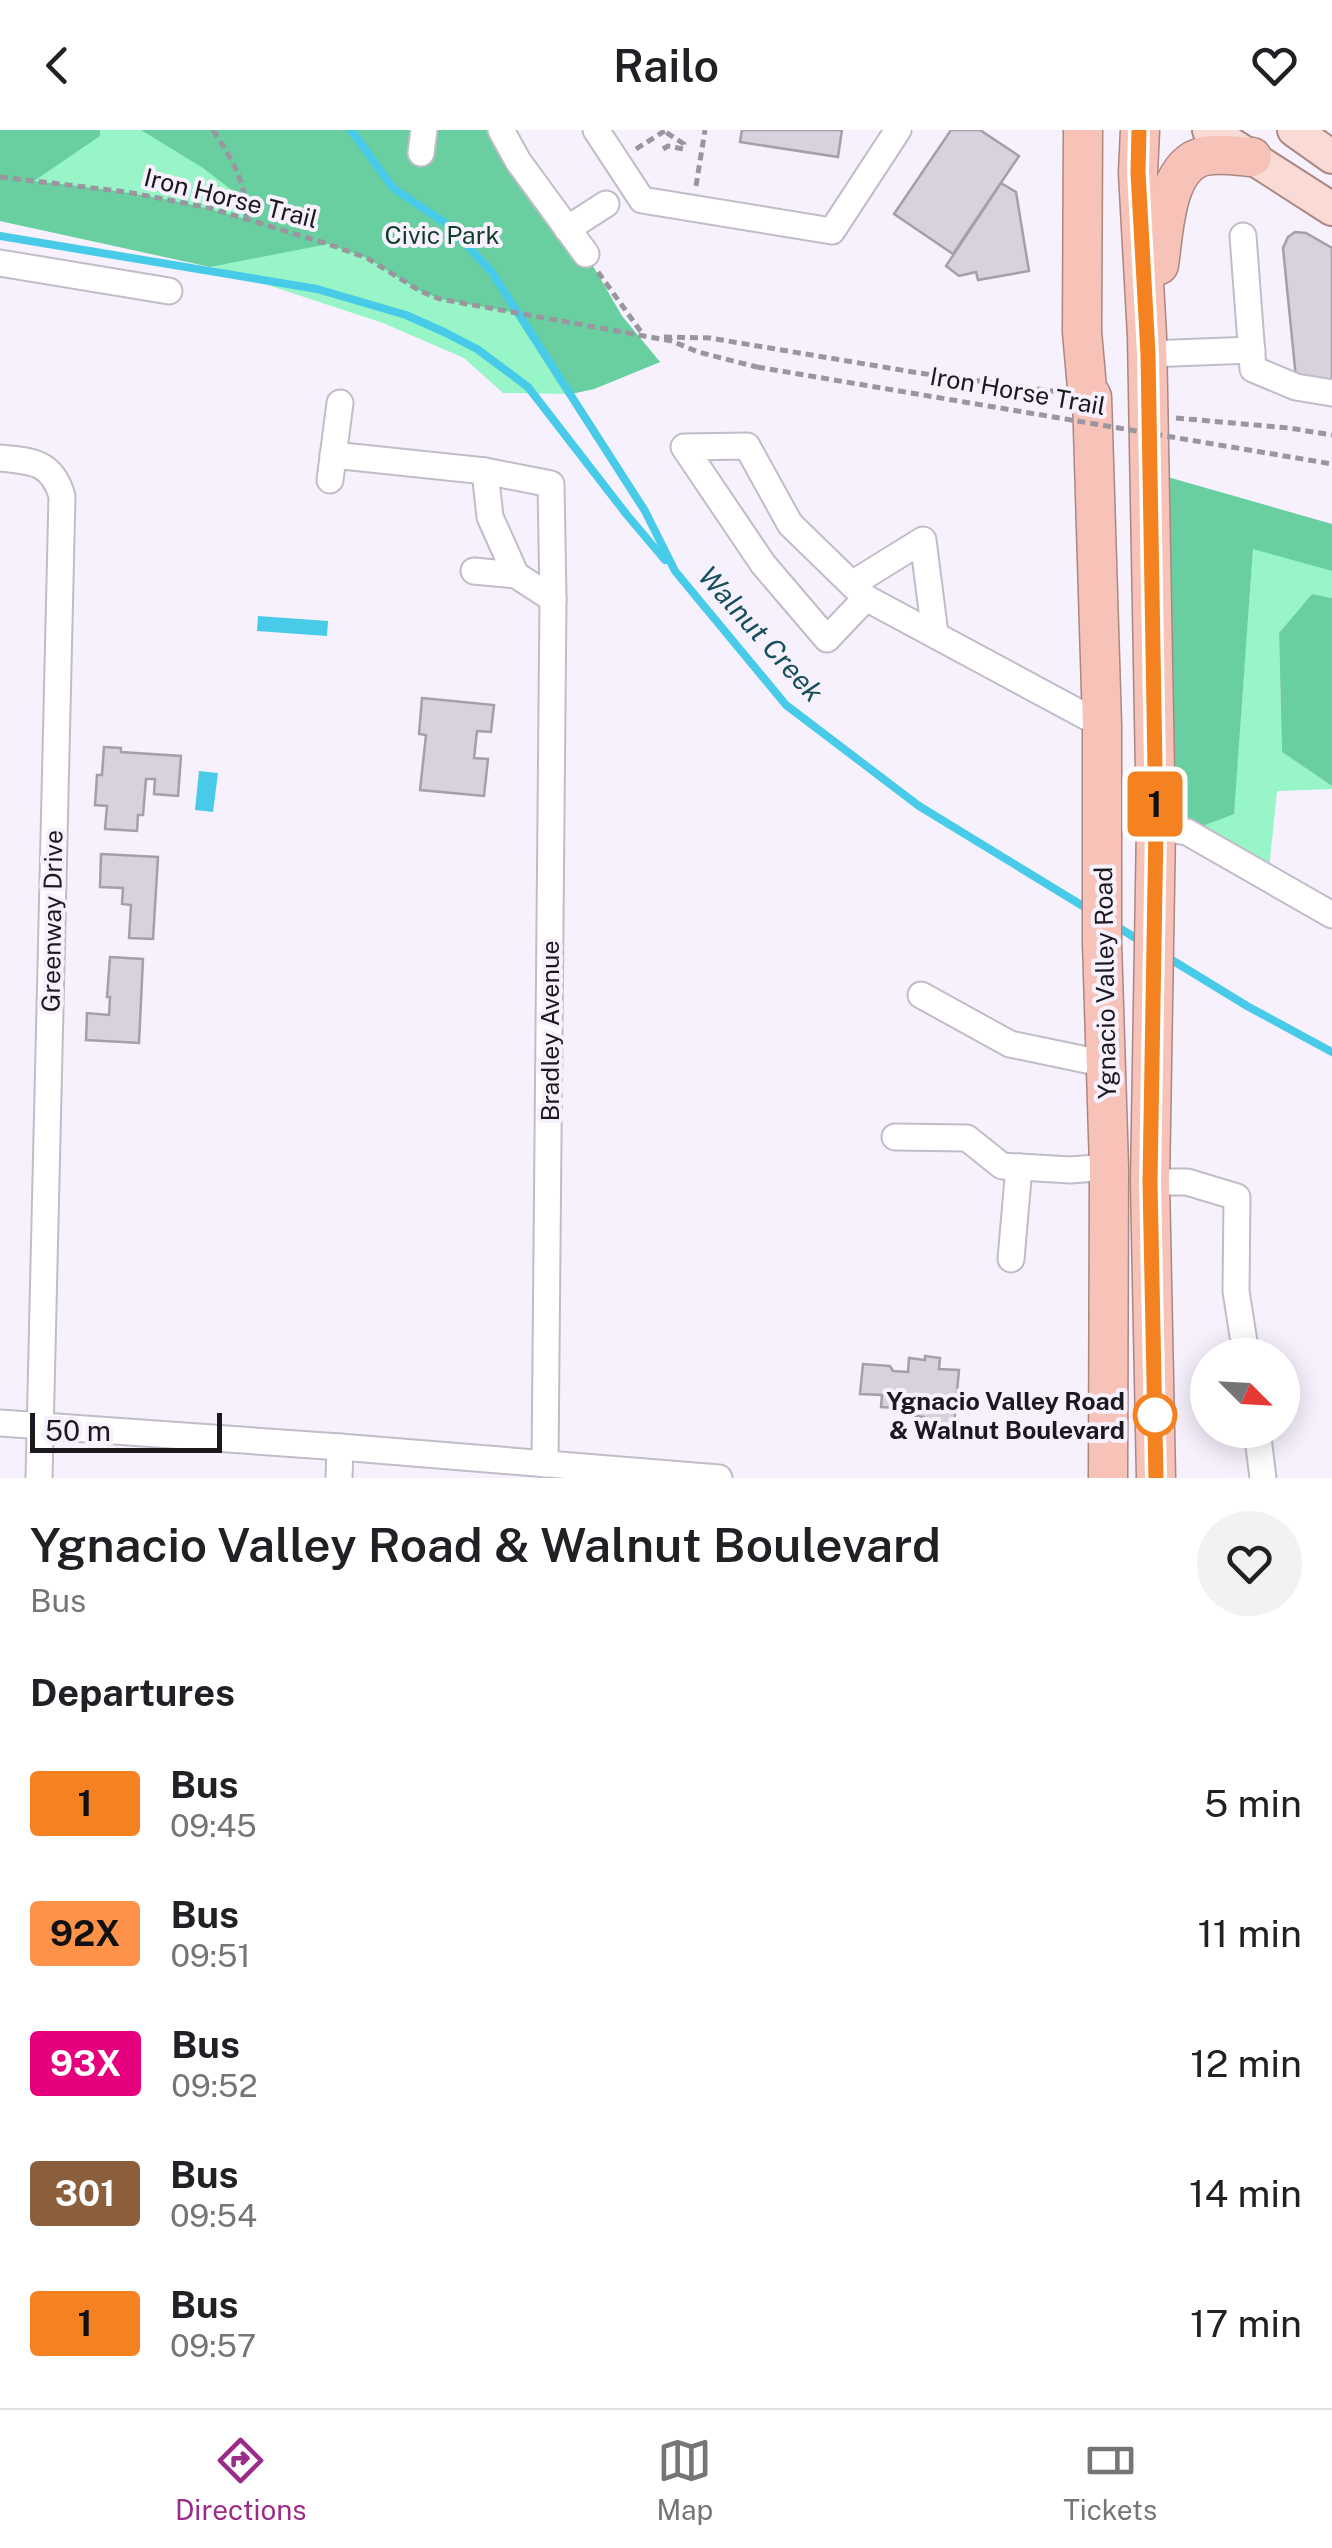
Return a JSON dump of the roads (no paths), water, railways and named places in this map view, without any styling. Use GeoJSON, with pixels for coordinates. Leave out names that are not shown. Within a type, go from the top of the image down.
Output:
{"type":"FeatureCollection","features":[{"type":"Feature","properties":{"kind":"highway","name":"Ygnacio Valley Road"},"geometry":{"type":"LineString","coordinates":[[1083,130],[1082,332],[1087,388],[1092,397],[1102,725],[1102,944],[1109,1167],[1108,1478]]}},
{"type":"Feature","properties":{"kind":"highway","name":"Ygnacio Valley Road"},"geometry":{"type":"LineString","coordinates":[[1140,130],[1138,172],[1148,345],[1156,827],[1150,1182],[1156,1478]]}},
{"type":"Feature","properties":{"kind":"highway"},"geometry":{"type":"LineString","coordinates":[[1148,345],[1172,188],[1182,171],[1202,156],[1252,157]]}},
{"type":"Feature","properties":{"kind":"main road"},"geometry":{"type":"LineString","coordinates":[[1209,130],[1332,209]]}},
{"type":"Feature","properties":{"kind":"main road"},"geometry":{"type":"LineString","coordinates":[[1294,130],[1332,157]]}},
{"type":"Feature","properties":{"kind":"street"},"geometry":{"type":"LineString","coordinates":[[502,130],[518,161],[586,254]]}},
{"type":"Feature","properties":{"kind":"street"},"geometry":{"type":"LineString","coordinates":[[596,130],[642,200],[832,231],[898,130]]}},
{"type":"Feature","properties":{"kind":"street"},"geometry":{"type":"LineString","coordinates":[[567,229],[606,204]]}},
{"type":"Feature","properties":{"kind":"street"},"geometry":{"type":"LineString","coordinates":[[1243,236],[1253,360]]}},
{"type":"Feature","properties":{"kind":"street"},"geometry":{"type":"LineString","coordinates":[[0,263],[170,291]]}},
{"type":"Feature","properties":{"kind":"street"},"geometry":{"type":"LineString","coordinates":[[1148,345],[1253,360],[1296,387],[1332,393]]}},
{"type":"Feature","properties":{"kind":"street"},"geometry":{"type":"LineString","coordinates":[[340,404],[332,467],[484,471],[490,516],[516,576]]}},
{"type":"Feature","properties":{"kind":"street"},"geometry":{"type":"LineString","coordinates":[[934,634],[923,540],[859,591],[827,639],[763,564],[684,446],[747,446],[790,524],[859,591],[934,634],[1102,725]]}},
{"type":"Feature","properties":{"kind":"street","name":"Greenway Drive"},"geometry":{"type":"LineString","coordinates":[[0,458],[36,464],[50,471],[62,496],[38,1478]]}},
{"type":"Feature","properties":{"kind":"street","name":"Bradley Avenue"},"geometry":{"type":"LineString","coordinates":[[484,471],[550,484],[553,599],[545,1464]]}},
{"type":"Feature","properties":{"kind":"street"},"geometry":{"type":"LineString","coordinates":[[474,571],[516,576],[553,599]]}},
{"type":"Feature","properties":{"kind":"street"},"geometry":{"type":"LineString","coordinates":[[1156,827],[1186,832],[1332,915]]}},
{"type":"Feature","properties":{"kind":"street"},"geometry":{"type":"LineString","coordinates":[[921,995],[1010,1044],[1106,1064]]}},
{"type":"Feature","properties":{"kind":"street"},"geometry":{"type":"LineString","coordinates":[[894,1137],[967,1138],[1002,1166],[1070,1170],[1109,1167]]}},
{"type":"Feature","properties":{"kind":"street"},"geometry":{"type":"LineString","coordinates":[[1011,1259],[1018,1167]]}},
{"type":"Feature","properties":{"kind":"street"},"geometry":{"type":"LineString","coordinates":[[1150,1182],[1186,1182],[1236,1196],[1236,1291],[1243,1338]]}},
{"type":"Feature","properties":{"kind":"street"},"geometry":{"type":"LineString","coordinates":[[0,1423],[720,1478]]}},
{"type":"Feature","properties":{"kind":"street"},"geometry":{"type":"LineString","coordinates":[[339,1478],[340,1447]]}},
{"type":"Feature","properties":{"kind":"street"},"geometry":{"type":"LineString","coordinates":[[1259,1448],[1262,1478]]}},
{"type":"Feature","properties":{"kind":"water"},"geometry":{"type":"Polygon","coordinates":[[[258,616],[328,621],[327,636],[257,631],[258,616]]]}},
{"type":"Feature","properties":{"kind":"water"},"geometry":{"type":"Polygon","coordinates":[[[199,771],[218,773],[213,812],[195,810],[199,771]]]}},
{"type":"Feature","properties":{"kind":"waterway","name":"Walnut Creek"},"geometry":{"type":"LineString","coordinates":[[351,130],[393,188],[448,225],[491,271],[645,511],[675,571],[786,705],[919,806],[1091,911]]}},
{"type":"Feature","properties":{"kind":"waterway"},"geometry":{"type":"LineString","coordinates":[[0,236],[317,289],[406,315],[444,332],[477,349],[528,387],[665,560]]}},
{"type":"Feature","properties":{"kind":"waterway","name":"Walnut Creek"},"geometry":{"type":"LineString","coordinates":[[1116,926],[1142,942]]}},
{"type":"Feature","properties":{"kind":"waterway","name":"Walnut Creek"},"geometry":{"type":"LineString","coordinates":[[1167,957],[1332,1052]]}},
{"type":"Feature","properties":{"kind":"place","name":"Ygnacio Valley Road & Walnut Boulevard"},"geometry":{"type":"Point","coordinates":[1155,1415]}},
{"type":"Feature","properties":{"kind":"park label","name":"Civic Park"},"geometry":{"type":"Point","coordinates":[442,235]}}]}
